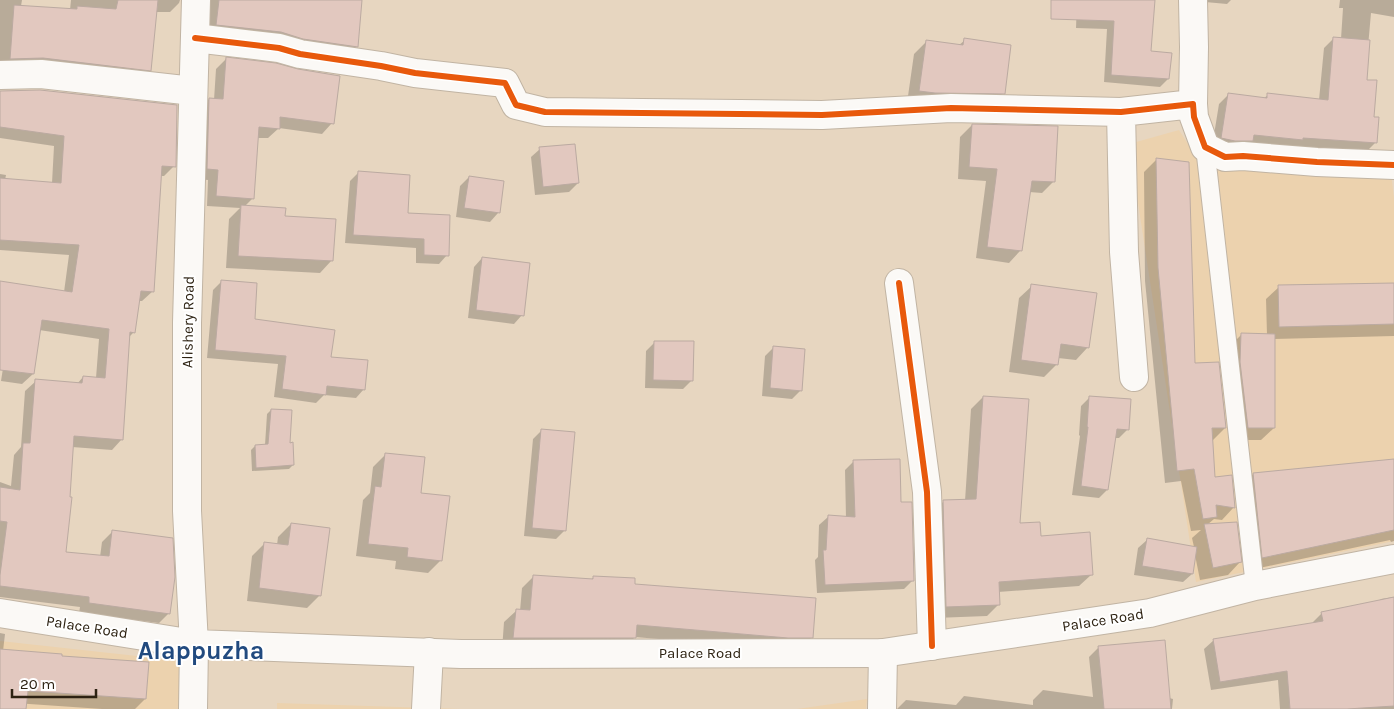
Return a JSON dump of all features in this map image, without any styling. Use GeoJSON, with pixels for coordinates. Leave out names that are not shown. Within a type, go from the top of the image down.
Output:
{"type":"FeatureCollection","features":[{"type":"Feature","properties":{"kind":"street","name":"Alishery Road"},"geometry":{"type":"LineString","coordinates":[[193,709],[194,644],[187,511],[187,323],[196,0]]}},
{"type":"Feature","properties":{"kind":"street"},"geometry":{"type":"LineString","coordinates":[[1193,0],[1194,117],[1205,147],[1225,157],[1243,156],[1317,162],[1394,165]]}},
{"type":"Feature","properties":{"kind":"street"},"geometry":{"type":"LineString","coordinates":[[195,38],[279,48],[300,54],[416,73],[506,83],[516,105],[544,112],[822,114],[951,108],[1121,112],[1193,104]]}},
{"type":"Feature","properties":{"kind":"street"},"geometry":{"type":"LineString","coordinates":[[0,75],[41,74],[193,91]]}},
{"type":"Feature","properties":{"kind":"street"},"geometry":{"type":"LineString","coordinates":[[1121,112],[1124,252],[1134,377]]}},
{"type":"Feature","properties":{"kind":"street"},"geometry":{"type":"LineString","coordinates":[[899,282],[927,492],[932,646]]}},
{"type":"Feature","properties":{"kind":"street","name":"Palace Road"},"geometry":{"type":"LineString","coordinates":[[0,613],[194,644],[461,654],[883,653],[1150,613],[1255,586],[1394,559]]}},
{"type":"Feature","properties":{"kind":"street"},"geometry":{"type":"LineString","coordinates":[[426,709],[429,652]]}},
{"type":"Feature","properties":{"kind":"street"},"geometry":{"type":"LineString","coordinates":[[882,709],[883,653]]}},
{"type":"Feature","properties":{"kind":"lane"},"geometry":{"type":"LineString","coordinates":[[1205,147],[1255,586]]}},
{"type":"Feature","properties":{"kind":"shaded area"},"geometry":{"type":"Polygon","coordinates":[[[1179,130],[1202,166],[1391,173],[1394,198],[1394,541],[1196,582],[1129,144],[1179,130]]]}},
{"type":"Feature","properties":{"kind":"shaded area"},"geometry":{"type":"Polygon","coordinates":[[[0,641],[183,661],[182,709],[0,709],[0,641]]]}},
{"type":"Feature","properties":{"kind":"shaded area"},"geometry":{"type":"Polygon","coordinates":[[[867,699],[866,709],[797,709],[867,699]]]}},
{"type":"Feature","properties":{"kind":"shaded area"},"geometry":{"type":"Polygon","coordinates":[[[277,703],[460,709],[277,709],[277,703]]]}},
{"type":"Feature","properties":{"kind":"building"},"geometry":{"type":"Polygon","coordinates":[[[118,0],[158,0],[151,71],[43,58],[10,59],[14,5],[77,9],[77,6],[116,9],[118,0]]]}},
{"type":"Feature","properties":{"kind":"building"},"geometry":{"type":"Polygon","coordinates":[[[219,0],[362,0],[358,47],[303,39],[281,32],[216,25],[219,0]]]}},
{"type":"Feature","properties":{"kind":"building"},"geometry":{"type":"Polygon","coordinates":[[[1051,0],[1155,0],[1151,51],[1172,53],[1169,79],[1111,75],[1114,21],[1051,19],[1051,0]]]}},
{"type":"Feature","properties":{"kind":"building"},"geometry":{"type":"Polygon","coordinates":[[[1333,37],[1370,40],[1367,80],[1377,80],[1374,117],[1379,117],[1377,143],[1303,138],[1303,140],[1254,135],[1253,141],[1235,141],[1221,138],[1228,93],[1267,98],[1267,93],[1328,100],[1333,37]]]}},
{"type":"Feature","properties":{"kind":"building"},"geometry":{"type":"Polygon","coordinates":[[[964,38],[1011,45],[1005,94],[919,91],[926,40],[963,45],[964,38]]]}},
{"type":"Feature","properties":{"kind":"building"},"geometry":{"type":"Polygon","coordinates":[[[226,57],[276,63],[298,69],[340,76],[334,124],[280,117],[280,129],[259,127],[254,199],[216,196],[218,170],[207,169],[209,98],[223,99],[226,57]]]}},
{"type":"Feature","properties":{"kind":"building"},"geometry":{"type":"Polygon","coordinates":[[[40,90],[177,105],[176,167],[162,166],[154,292],[141,291],[135,333],[130,332],[123,440],[74,436],[70,497],[72,497],[66,552],[109,556],[112,530],[173,538],[175,577],[170,614],[89,603],[89,597],[0,586],[7,522],[0,521],[0,487],[20,490],[23,443],[30,443],[35,379],[82,383],[83,376],[105,378],[109,329],[42,320],[34,374],[0,370],[0,281],[72,292],[79,245],[0,240],[0,178],[61,183],[64,136],[0,127],[0,91],[40,90]]]}},
{"type":"Feature","properties":{"kind":"building"},"geometry":{"type":"Polygon","coordinates":[[[972,124],[1058,126],[1055,182],[1032,181],[1022,251],[987,247],[997,169],[969,167],[972,124]]]}},
{"type":"Feature","properties":{"kind":"building"},"geometry":{"type":"Polygon","coordinates":[[[575,144],[579,183],[543,187],[539,147],[575,144]]]}},
{"type":"Feature","properties":{"kind":"building"},"geometry":{"type":"Polygon","coordinates":[[[1156,158],[1189,162],[1195,363],[1219,362],[1226,428],[1212,428],[1215,477],[1232,475],[1235,508],[1216,505],[1217,517],[1203,519],[1194,469],[1177,471],[1158,268],[1156,158]]]}},
{"type":"Feature","properties":{"kind":"building"},"geometry":{"type":"Polygon","coordinates":[[[358,171],[410,175],[408,213],[450,215],[449,256],[424,255],[424,239],[353,235],[358,171]]]}},
{"type":"Feature","properties":{"kind":"building"},"geometry":{"type":"Polygon","coordinates":[[[469,176],[504,181],[500,213],[464,208],[469,176]]]}},
{"type":"Feature","properties":{"kind":"building"},"geometry":{"type":"Polygon","coordinates":[[[241,205],[286,208],[285,216],[336,219],[333,261],[238,256],[241,205]]]}},
{"type":"Feature","properties":{"kind":"building"},"geometry":{"type":"Polygon","coordinates":[[[482,257],[530,263],[524,316],[476,310],[482,257]]]}},
{"type":"Feature","properties":{"kind":"building"},"geometry":{"type":"Polygon","coordinates":[[[221,280],[257,283],[255,319],[335,330],[331,357],[368,360],[365,390],[327,386],[326,395],[282,389],[286,356],[215,350],[221,280]]]}},
{"type":"Feature","properties":{"kind":"building"},"geometry":{"type":"Polygon","coordinates":[[[1394,283],[1394,324],[1279,327],[1278,285],[1394,283]]]}},
{"type":"Feature","properties":{"kind":"building"},"geometry":{"type":"Polygon","coordinates":[[[1031,284],[1097,293],[1089,348],[1061,344],[1058,365],[1021,360],[1031,284]]]}},
{"type":"Feature","properties":{"kind":"building"},"geometry":{"type":"Polygon","coordinates":[[[1241,333],[1275,334],[1275,428],[1248,428],[1240,362],[1241,333]]]}},
{"type":"Feature","properties":{"kind":"building"},"geometry":{"type":"Polygon","coordinates":[[[654,341],[694,341],[693,381],[653,380],[654,341]]]}},
{"type":"Feature","properties":{"kind":"building"},"geometry":{"type":"Polygon","coordinates":[[[773,346],[805,349],[802,391],[770,388],[773,346]]]}},
{"type":"Feature","properties":{"kind":"building"},"geometry":{"type":"Polygon","coordinates":[[[983,396],[1029,399],[1020,523],[1040,522],[1041,536],[1090,532],[1093,575],[999,582],[1000,605],[946,607],[943,500],[976,499],[983,396]]]}},
{"type":"Feature","properties":{"kind":"building"},"geometry":{"type":"Polygon","coordinates":[[[1089,396],[1131,399],[1129,430],[1117,429],[1108,490],[1081,486],[1088,427],[1089,396]]]}},
{"type":"Feature","properties":{"kind":"building"},"geometry":{"type":"Polygon","coordinates":[[[271,409],[292,410],[290,443],[293,442],[294,465],[256,468],[255,445],[268,444],[271,409]]]}},
{"type":"Feature","properties":{"kind":"building"},"geometry":{"type":"Polygon","coordinates":[[[541,429],[575,432],[566,531],[532,528],[541,429]]]}},
{"type":"Feature","properties":{"kind":"building"},"geometry":{"type":"Polygon","coordinates":[[[385,453],[425,457],[421,493],[450,496],[442,561],[407,557],[408,548],[368,544],[375,486],[381,487],[385,453]]]}},
{"type":"Feature","properties":{"kind":"building"},"geometry":{"type":"Polygon","coordinates":[[[900,459],[901,502],[912,502],[914,581],[825,585],[823,550],[826,550],[828,515],[855,517],[853,460],[900,459]]]}},
{"type":"Feature","properties":{"kind":"building"},"geometry":{"type":"Polygon","coordinates":[[[1394,459],[1394,530],[1262,558],[1253,473],[1394,459]]]}},
{"type":"Feature","properties":{"kind":"building"},"geometry":{"type":"Polygon","coordinates":[[[1237,522],[1242,562],[1213,568],[1204,524],[1237,522]]]}},
{"type":"Feature","properties":{"kind":"building"},"geometry":{"type":"Polygon","coordinates":[[[291,523],[330,528],[321,596],[259,588],[264,542],[288,545],[291,523]]]}},
{"type":"Feature","properties":{"kind":"building"},"geometry":{"type":"Polygon","coordinates":[[[1147,538],[1197,547],[1193,574],[1142,566],[1147,538]]]}},
{"type":"Feature","properties":{"kind":"building"},"geometry":{"type":"Polygon","coordinates":[[[533,575],[593,579],[593,576],[635,578],[635,584],[816,598],[813,638],[788,638],[637,625],[636,638],[513,638],[516,609],[530,610],[533,575]]]}},
{"type":"Feature","properties":{"kind":"building"},"geometry":{"type":"Polygon","coordinates":[[[1394,597],[1394,706],[1347,709],[1290,709],[1287,671],[1220,682],[1213,639],[1323,621],[1321,612],[1394,597]]]}},
{"type":"Feature","properties":{"kind":"building"},"geometry":{"type":"Polygon","coordinates":[[[1165,640],[1171,709],[1104,709],[1098,646],[1165,640]]]}},
{"type":"Feature","properties":{"kind":"building"},"geometry":{"type":"Polygon","coordinates":[[[0,649],[62,654],[62,656],[149,662],[146,699],[28,691],[26,709],[0,709],[0,649]]]}},
{"type":"Feature","properties":{"kind":"cycle path"},"geometry":{"type":"LineString","coordinates":[[195,38],[279,48],[300,54],[415,73],[505,83],[516,105],[545,112],[822,115],[951,108],[1121,112],[1193,104],[1194,117],[1205,147],[1225,157],[1243,156],[1317,162],[1394,165]]}},
{"type":"Feature","properties":{"kind":"cycle path"},"geometry":{"type":"LineString","coordinates":[[899,283],[927,492],[932,646]]}},
{"type":"Feature","properties":{"kind":"district","name":"Alappuzha"},"geometry":{"type":"Point","coordinates":[201,650]}}]}
